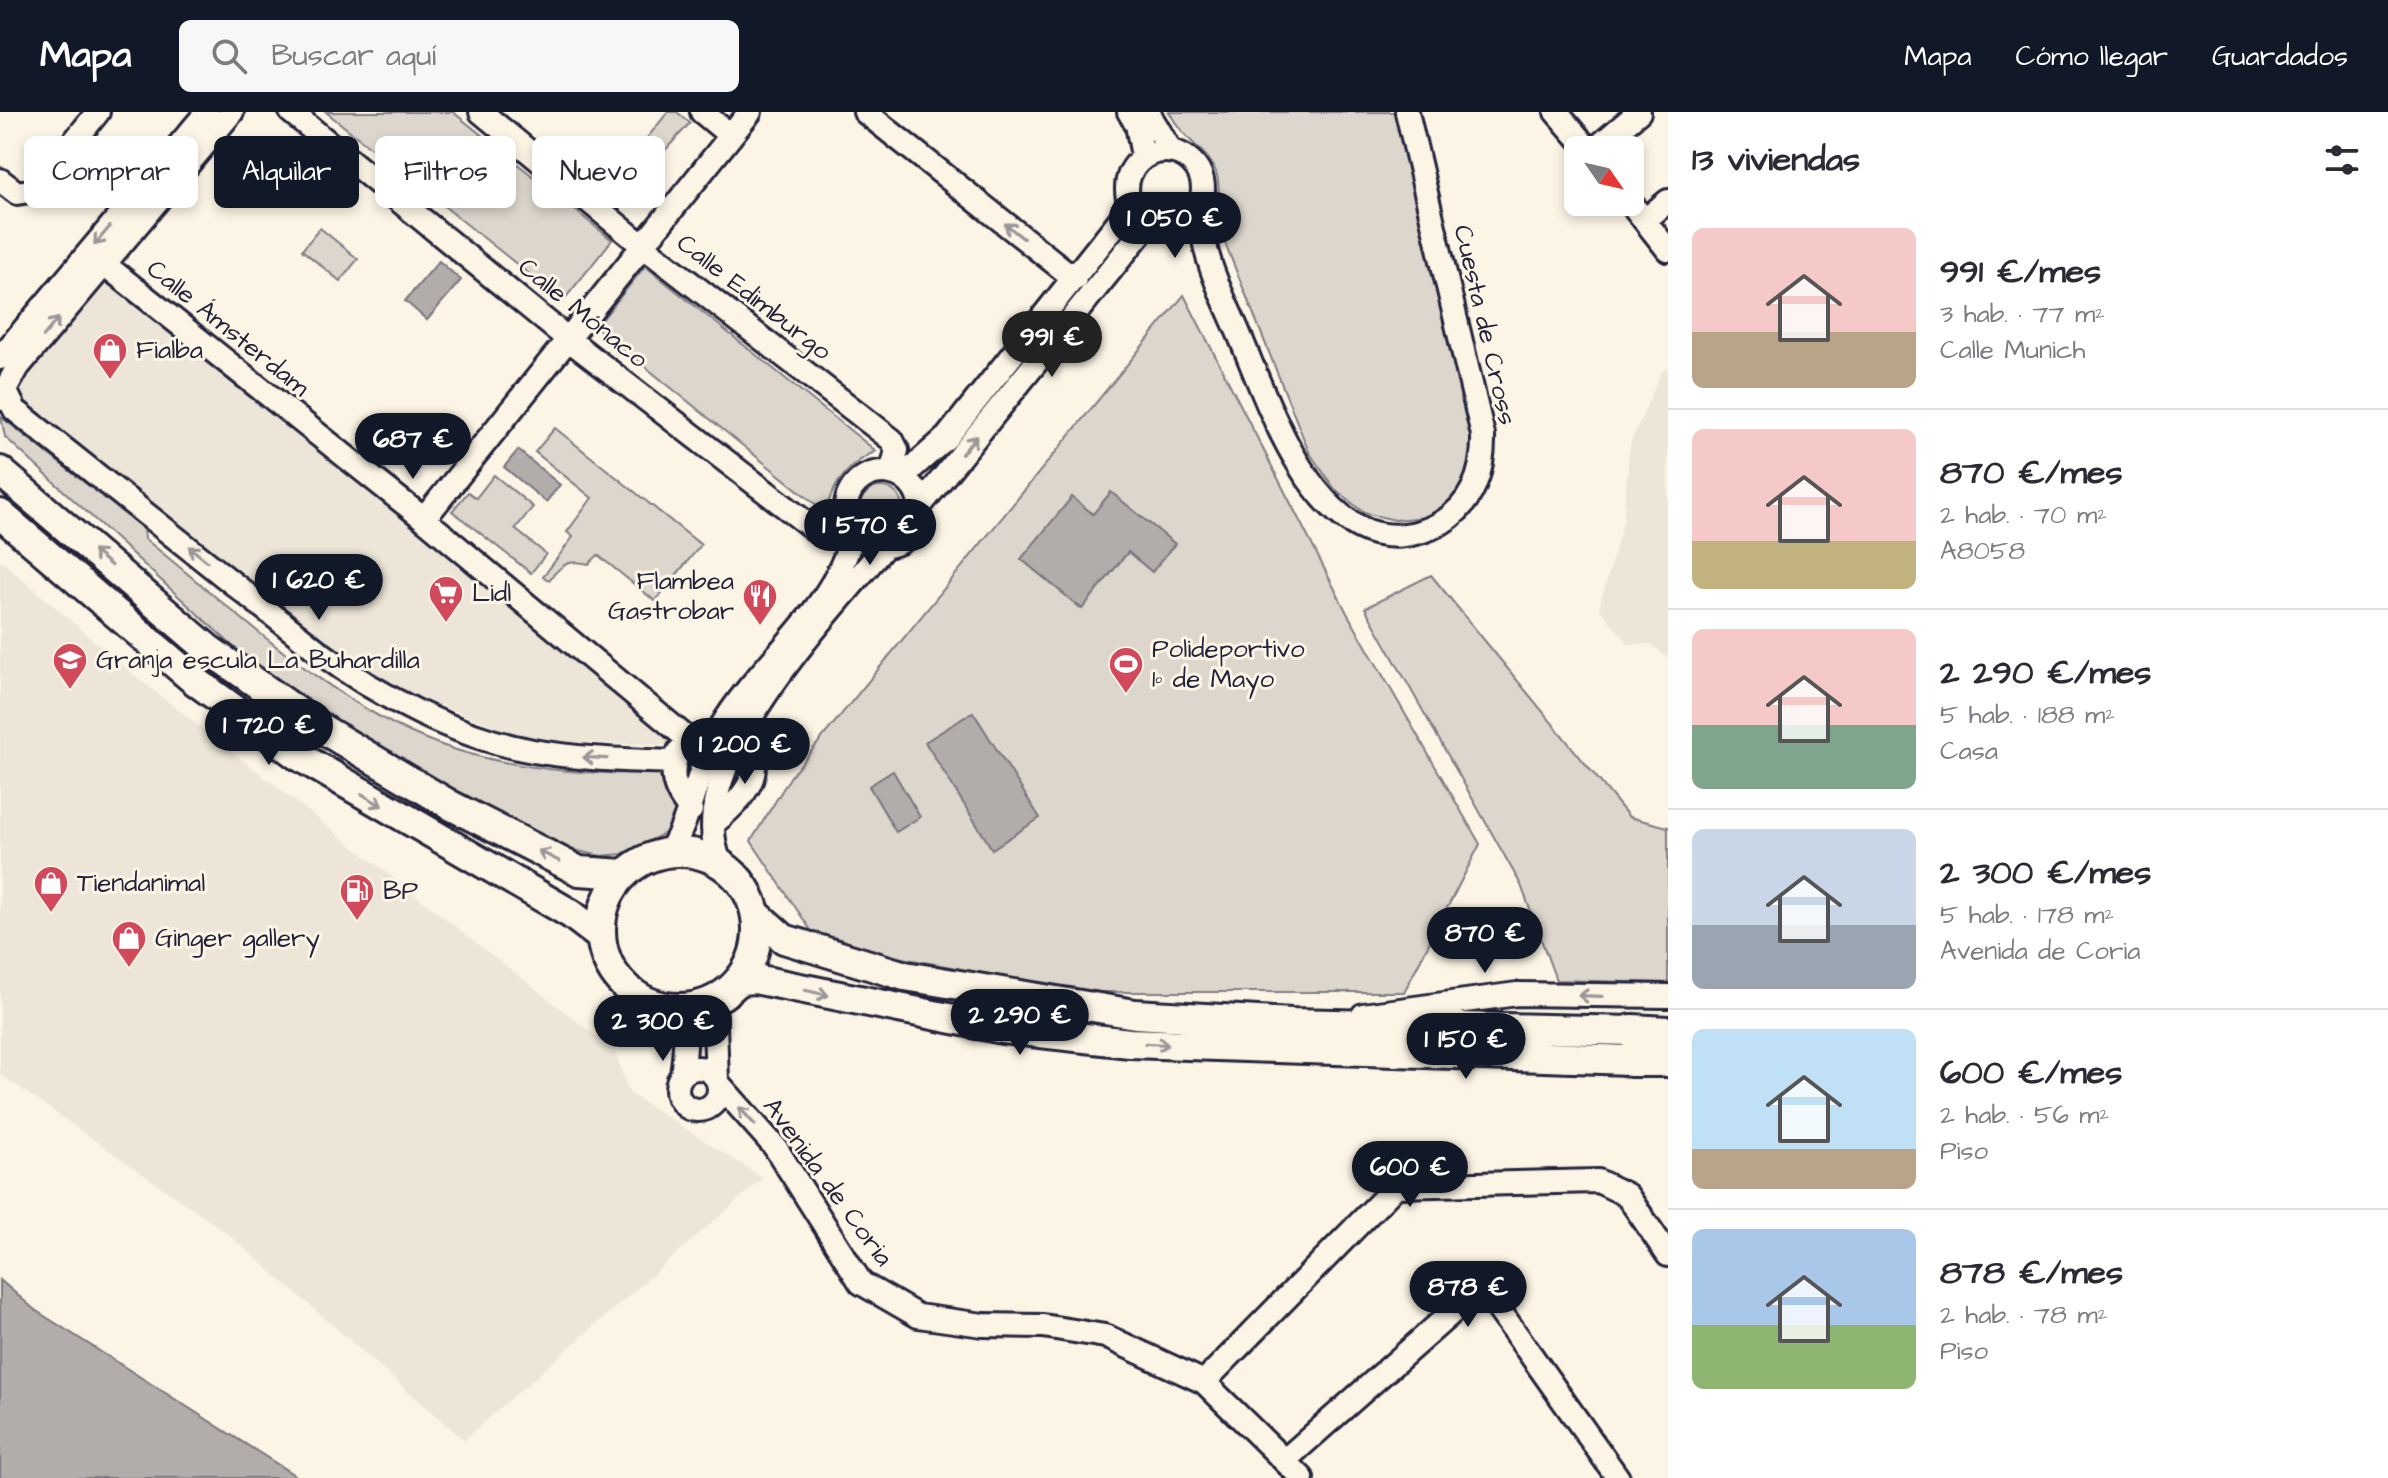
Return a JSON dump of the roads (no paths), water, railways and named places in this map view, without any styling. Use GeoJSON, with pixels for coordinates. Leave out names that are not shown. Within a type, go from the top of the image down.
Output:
{"type":"FeatureCollection","features":[{"type":"Feature","properties":{"kind":"highway"},"geometry":{"type":"LineString","coordinates":[[1631,1045],[1668,1033]]}},
{"type":"Feature","properties":{"kind":"highway"},"geometry":{"type":"LineString","coordinates":[[1631,1045],[1668,1060]]}},
{"type":"Feature","properties":{"kind":"main road"},"geometry":{"type":"LineString","coordinates":[[0,471],[208,649],[319,727],[452,806],[579,871],[624,874]]}},
{"type":"Feature","properties":{"kind":"main road"},"geometry":{"type":"LineString","coordinates":[[0,514],[194,680],[297,755],[571,914],[601,937]]}},
{"type":"Feature","properties":{"kind":"main road"},"geometry":{"type":"LineString","coordinates":[[757,915],[757,941],[741,980],[714,1000],[677,1008],[655,1005],[634,995],[618,979],[606,960],[601,937],[602,914],[610,892],[624,874],[645,859],[670,851],[696,853],[720,862],[738,878],[757,915],[784,939],[905,976],[1135,1014],[1631,1045]]}},
{"type":"Feature","properties":{"kind":"main road"},"geometry":{"type":"LineString","coordinates":[[741,980],[755,979],[1003,1029],[1130,1043],[1631,1045]]}},
{"type":"Feature","properties":{"kind":"street"},"geometry":{"type":"LineString","coordinates":[[0,180],[17,193],[35,190],[98,112]]}},
{"type":"Feature","properties":{"kind":"street"},"geometry":{"type":"LineString","coordinates":[[0,358],[207,112]]}},
{"type":"Feature","properties":{"kind":"street"},"geometry":{"type":"LineString","coordinates":[[232,112],[18,367],[2,394],[15,410],[318,651],[365,684],[445,722],[530,750],[583,758],[673,762]]}},
{"type":"Feature","properties":{"kind":"street","name":"Calle Mónaco"},"geometry":{"type":"LineString","coordinates":[[291,112],[568,339],[814,529],[836,533],[851,528]]}},
{"type":"Feature","properties":{"kind":"street","name":"Calle Edimburgo"},"geometry":{"type":"LineString","coordinates":[[481,112],[643,246],[892,440],[897,459],[896,475]]}},
{"type":"Feature","properties":{"kind":"street"},"geometry":{"type":"LineString","coordinates":[[702,112],[731,136]]}},
{"type":"Feature","properties":{"kind":"street"},"geometry":{"type":"LineString","coordinates":[[424,519],[750,112]]}},
{"type":"Feature","properties":{"kind":"street"},"geometry":{"type":"LineString","coordinates":[[865,112],[1075,279]]}},
{"type":"Feature","properties":{"kind":"street"},"geometry":{"type":"LineString","coordinates":[[1129,112],[1140,138],[1143,156]]}},
{"type":"Feature","properties":{"kind":"street"},"geometry":{"type":"LineString","coordinates":[[1148,112],[1171,151]]}},
{"type":"Feature","properties":{"kind":"street","name":"Cuesta de Cross"},"geometry":{"type":"LineString","coordinates":[[1199,206],[1208,258],[1285,439],[1327,501],[1358,527],[1382,535],[1417,533],[1451,516],[1475,488],[1482,463],[1483,435],[1407,112]]}},
{"type":"Feature","properties":{"kind":"street"},"geometry":{"type":"LineString","coordinates":[[1556,112],[1579,136]]}},
{"type":"Feature","properties":{"kind":"street"},"geometry":{"type":"LineString","coordinates":[[1609,136],[1639,112]]}},
{"type":"Feature","properties":{"kind":"street"},"geometry":{"type":"LineString","coordinates":[[1159,150],[1171,151],[1190,159],[1200,173],[1204,190],[1199,206],[1188,220],[1173,227],[1148,224],[1130,207],[1126,189],[1130,171],[1143,156],[1159,150]]}},
{"type":"Feature","properties":{"kind":"street"},"geometry":{"type":"LineString","coordinates":[[1645,220],[1668,201]]}},
{"type":"Feature","properties":{"kind":"street"},"geometry":{"type":"LineString","coordinates":[[670,851],[728,734],[739,699],[834,583],[847,557],[851,528],[846,511],[852,489],[869,475],[896,475],[947,437],[1130,207]]}},
{"type":"Feature","properties":{"kind":"street"},"geometry":{"type":"LineString","coordinates":[[1642,216],[1668,250]]}},
{"type":"Feature","properties":{"kind":"street"},"geometry":{"type":"LineString","coordinates":[[851,528],[868,544],[885,546],[897,544],[912,533],[920,506],[1148,224]]}},
{"type":"Feature","properties":{"kind":"street","name":"Cuesta de Cross"},"geometry":{"type":"LineString","coordinates":[[1173,227],[1208,258]]}},
{"type":"Feature","properties":{"kind":"street","name":"Calle Ámsterdam"},"geometry":{"type":"LineString","coordinates":[[104,264],[424,519],[689,740]]}},
{"type":"Feature","properties":{"kind":"street"},"geometry":{"type":"LineString","coordinates":[[896,475],[917,494],[920,506]]}},
{"type":"Feature","properties":{"kind":"street"},"geometry":{"type":"LineString","coordinates":[[728,734],[772,686],[885,546]]}},
{"type":"Feature","properties":{"kind":"street"},"geometry":{"type":"LineString","coordinates":[[691,810],[679,797],[673,780],[673,762],[689,740],[705,731],[728,734]]}},
{"type":"Feature","properties":{"kind":"street"},"geometry":{"type":"LineString","coordinates":[[720,862],[713,846],[714,823],[731,753],[728,734]]}},
{"type":"Feature","properties":{"kind":"street"},"geometry":{"type":"LineString","coordinates":[[1308,1023],[1517,994],[1668,996]]}},
{"type":"Feature","properties":{"kind":"street"},"geometry":{"type":"LineString","coordinates":[[677,1008],[684,1021],[684,1064],[677,1092],[680,1101],[689,1109],[699,1111],[715,1102],[718,1082],[714,1000]]}},
{"type":"Feature","properties":{"kind":"street"},"geometry":{"type":"LineString","coordinates":[[684,1064],[701,1068],[718,1082]]}},
{"type":"Feature","properties":{"kind":"street","name":"Avenida de Coria"},"geometry":{"type":"LineString","coordinates":[[718,1082],[775,1147],[861,1283],[918,1316],[983,1325],[1043,1326],[1105,1336],[1204,1382],[1302,1478]]}},
{"type":"Feature","properties":{"kind":"street"},"geometry":{"type":"LineString","coordinates":[[1204,1382],[1396,1186],[1598,1181],[1627,1195],[1668,1255]]}},
{"type":"Feature","properties":{"kind":"street"},"geometry":{"type":"LineString","coordinates":[[1285,1460],[1482,1286],[1618,1478]]}},
{"type":"Feature","properties":{"kind":"place","name":"Fialba"},"geometry":{"type":"Point","coordinates":[110,381]}},
{"type":"Feature","properties":{"kind":"place","name":"Lidl"},"geometry":{"type":"Point","coordinates":[446,624]}},
{"type":"Feature","properties":{"kind":"place","name":"Flambea Gastrobar"},"geometry":{"type":"Point","coordinates":[760,627]}},
{"type":"Feature","properties":{"kind":"place","name":"Granja escula La Buhardilla"},"geometry":{"type":"Point","coordinates":[70,691]}},
{"type":"Feature","properties":{"kind":"place","name":"Polideportivo 1º de Mayo"},"geometry":{"type":"Point","coordinates":[1126,695]}},
{"type":"Feature","properties":{"kind":"place","name":"Tiendanimal"},"geometry":{"type":"Point","coordinates":[51,914]}},
{"type":"Feature","properties":{"kind":"place","name":"BP"},"geometry":{"type":"Point","coordinates":[357,922]}},
{"type":"Feature","properties":{"kind":"place","name":"Ginger gallery"},"geometry":{"type":"Point","coordinates":[129,969]}}]}
